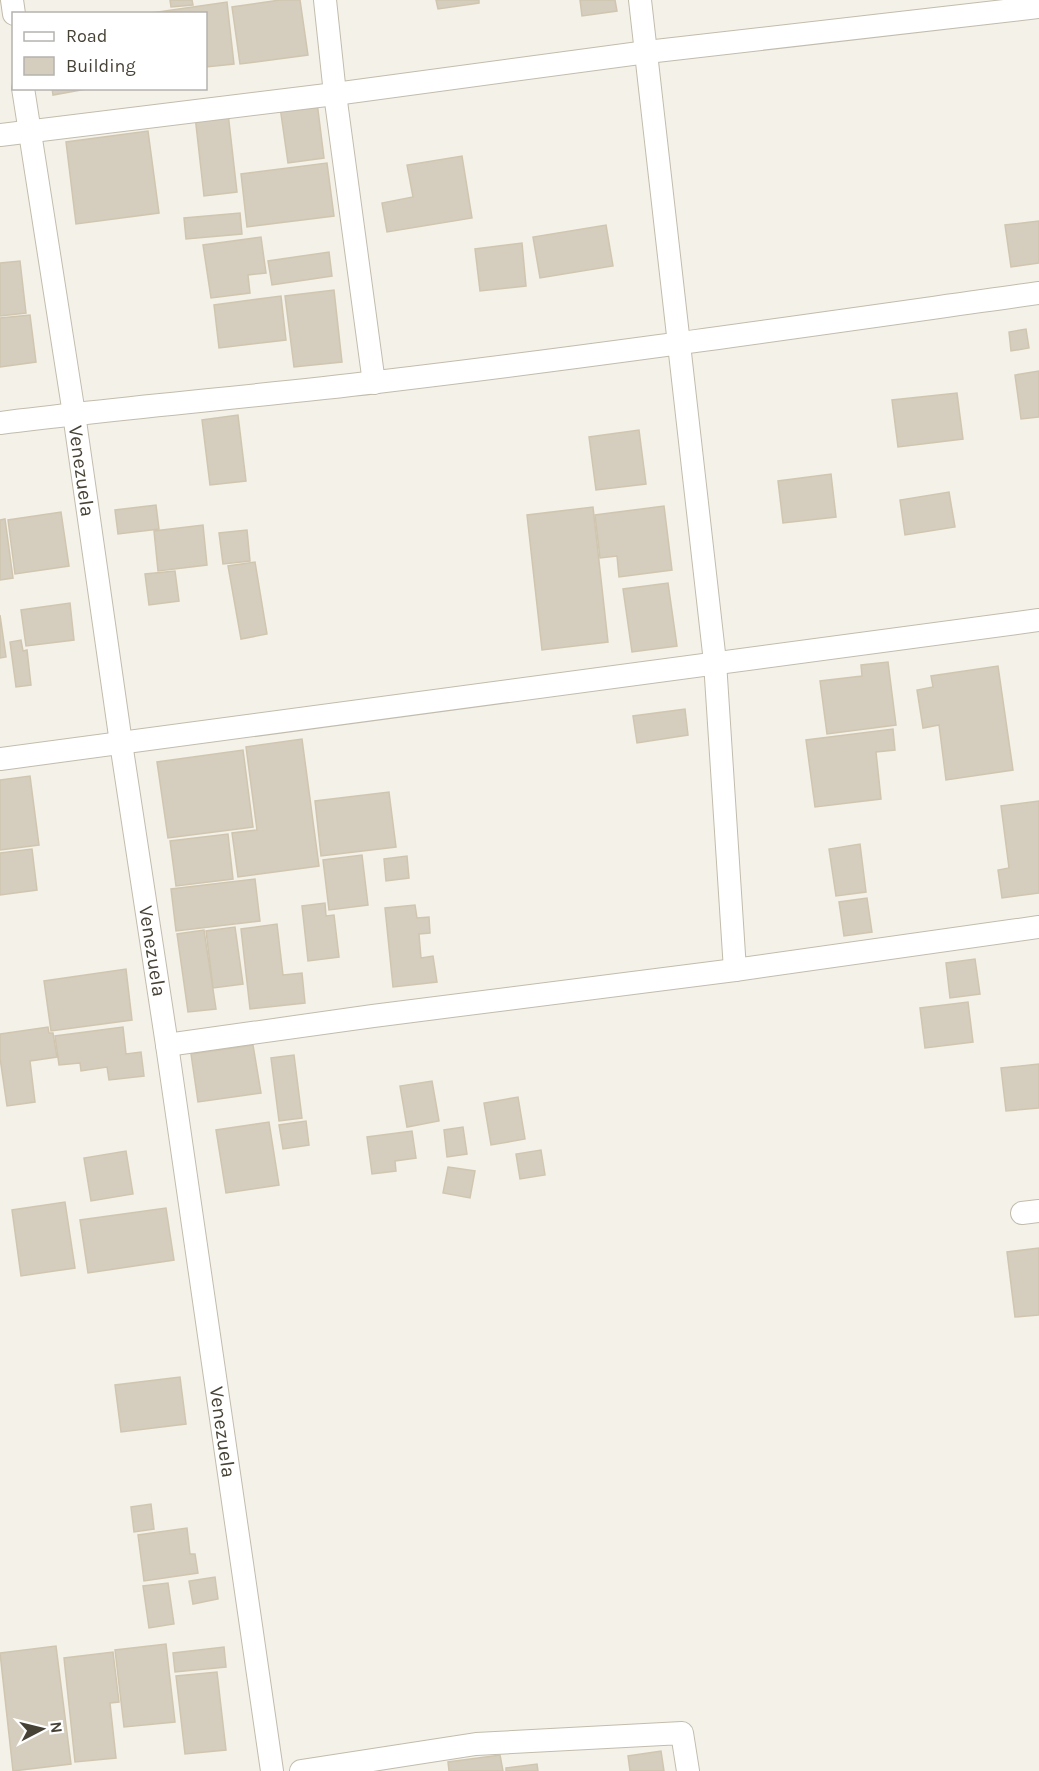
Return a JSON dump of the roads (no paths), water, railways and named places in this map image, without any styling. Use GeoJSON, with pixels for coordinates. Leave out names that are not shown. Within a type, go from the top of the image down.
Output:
{"type":"FeatureCollection","features":[{"type":"Feature","properties":{"kind":"street"},"geometry":{"type":"LineString","coordinates":[[324,0],[374,382]]}},
{"type":"Feature","properties":{"kind":"street"},"geometry":{"type":"LineString","coordinates":[[640,0],[715,662],[735,970]]}},
{"type":"Feature","properties":{"kind":"street"},"geometry":{"type":"LineString","coordinates":[[0,135],[335,94],[647,52],[1039,7]]}},
{"type":"Feature","properties":{"kind":"street","name":"Venezuela"},"geometry":{"type":"LineString","coordinates":[[23,90],[74,414],[272,1771]]}},
{"type":"Feature","properties":{"kind":"street"},"geometry":{"type":"LineString","coordinates":[[0,423],[374,382],[678,345],[1039,293]]}},
{"type":"Feature","properties":{"kind":"street"},"geometry":{"type":"LineString","coordinates":[[0,759],[1039,620]]}},
{"type":"Feature","properties":{"kind":"street"},"geometry":{"type":"LineString","coordinates":[[167,1045],[735,970],[1039,927]]}},
{"type":"Feature","properties":{"kind":"street"},"geometry":{"type":"LineString","coordinates":[[301,1771],[476,1744],[682,1733],[688,1771]]}}]}
